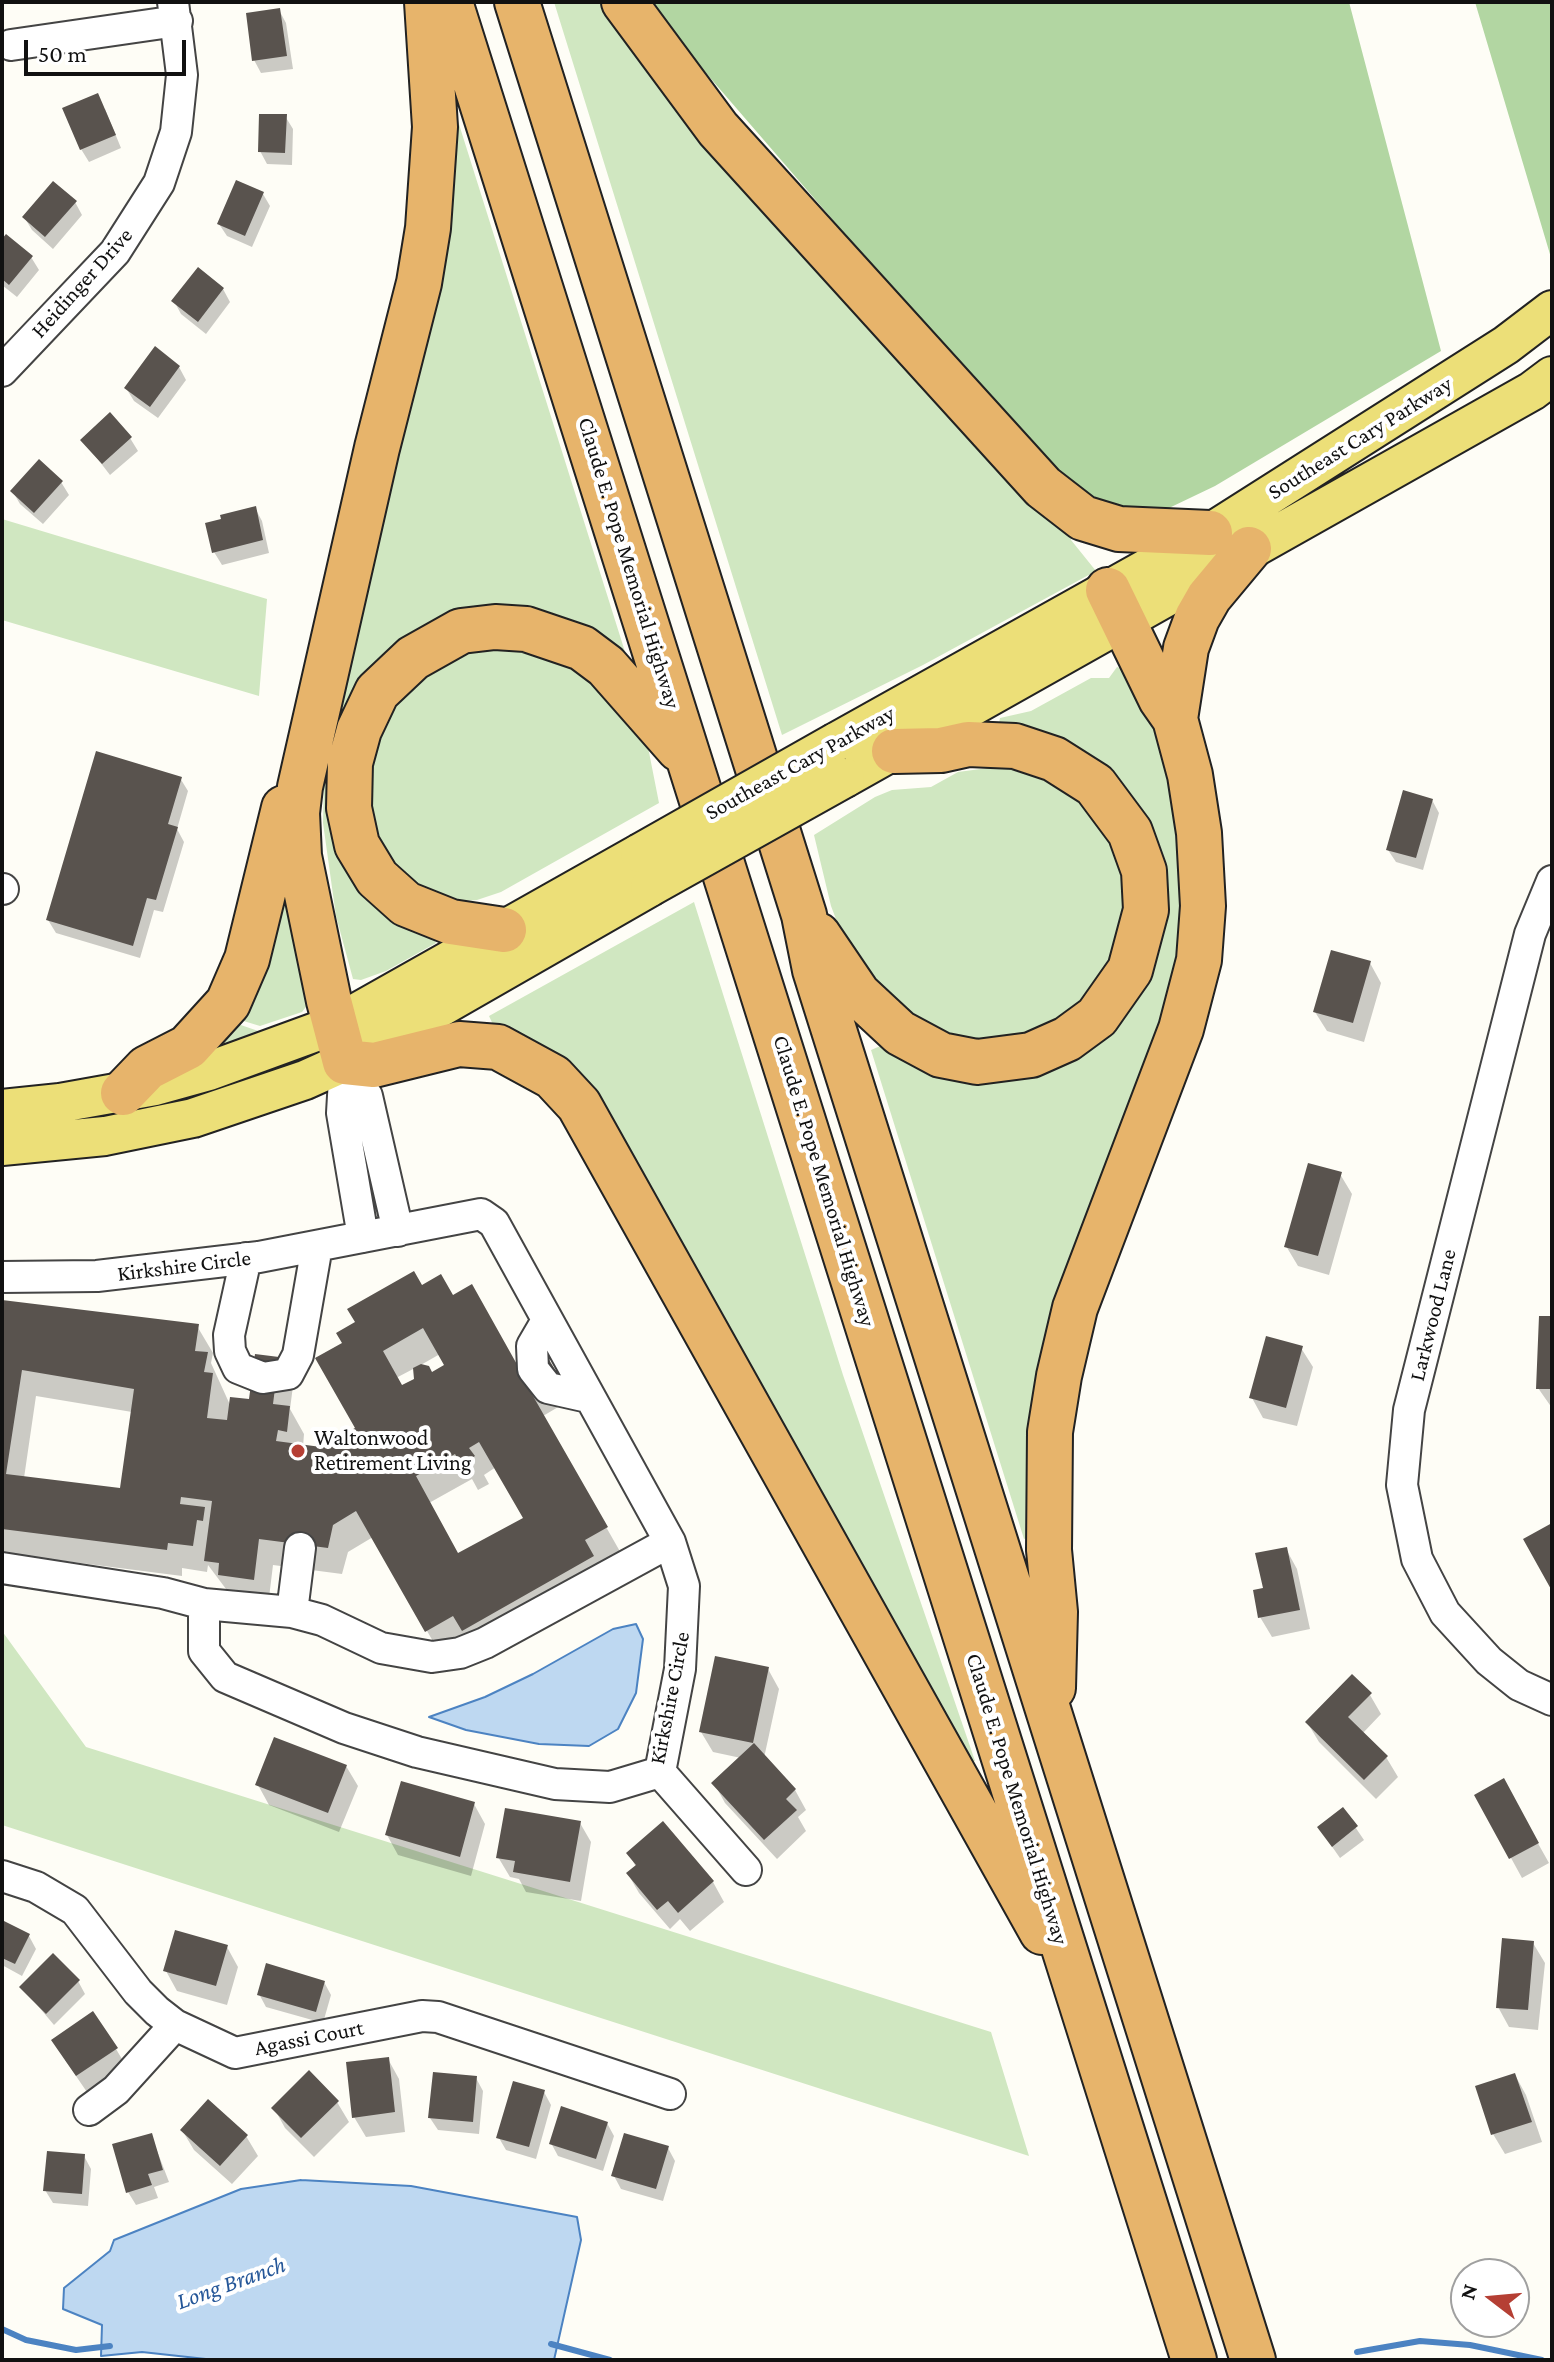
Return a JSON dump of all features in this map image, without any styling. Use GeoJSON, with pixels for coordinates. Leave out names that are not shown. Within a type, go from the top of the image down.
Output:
{"type":"FeatureCollection","features":[{"type":"Feature","properties":{"kind":"highway"},"geometry":{"type":"LineString","coordinates":[[427,2],[435,127],[426,242],[300,787],[299,856],[340,1044],[374,1065],[450,1045],[498,1047],[553,1077],[579,1105],[953,1771],[1002,1866],[1077,1989]]}},
{"type":"Feature","properties":{"kind":"highway","name":"Claude E. Pope Memorial Highway"},"geometry":{"type":"LineString","coordinates":[[450,2],[693,764],[1194,2360]]}},
{"type":"Feature","properties":{"kind":"highway"},"geometry":{"type":"LineString","coordinates":[[517,2],[804,915],[815,970],[1253,2360]]}},
{"type":"Feature","properties":{"kind":"highway"},"geometry":{"type":"LineString","coordinates":[[624,2],[718,129],[1043,487],[1083,518],[1119,529],[1229,541],[1186,648],[1175,719]]}},
{"type":"Feature","properties":{"kind":"highway"},"geometry":{"type":"LineString","coordinates":[[1052,1721],[1055,1612],[1049,1550],[1049,1457],[1059,1376],[1075,1308],[1181,1029],[1199,960],[1203,906],[1199,833],[1190,775],[1175,719],[1161,699],[1116,605]]}},
{"type":"Feature","properties":{"kind":"highway"},"geometry":{"type":"LineString","coordinates":[[504,930],[440,920],[406,904],[377,878],[357,845],[349,808],[350,763],[359,730],[377,692],[413,658],[461,631],[495,627],[526,629],[555,637],[582,648],[606,666],[693,764]]}},
{"type":"Feature","properties":{"kind":"highway"},"geometry":{"type":"LineString","coordinates":[[804,915],[858,994],[881,1018],[924,1048],[957,1059],[996,1061],[1031,1055],[1059,1044],[1097,1017],[1130,970],[1146,910],[1144,871],[1130,832],[1095,785],[1054,759],[1015,746],[987,743],[941,750],[894,751]]}},
{"type":"Feature","properties":{"kind":"highway"},"geometry":{"type":"LineString","coordinates":[[123,1093],[147,1068],[188,1047],[228,1003],[247,959],[282,811],[300,787]]}},
{"type":"Feature","properties":{"kind":"main road","name":"Southeast Cary Parkway"},"geometry":{"type":"LineString","coordinates":[[1229,541],[1552,310]]}},
{"type":"Feature","properties":{"kind":"main road","name":"Southeast Cary Parkway"},"geometry":{"type":"LineString","coordinates":[[2,1109],[123,1093],[209,1071],[340,1044],[1229,541],[1532,391],[1552,376]]}},
{"type":"Feature","properties":{"kind":"main road","name":"Southeast Cary Parkway"},"geometry":{"type":"LineString","coordinates":[[841,760],[894,751],[1116,605]]}},
{"type":"Feature","properties":{"kind":"main road","name":"Southeast Cary Parkway"},"geometry":{"type":"LineString","coordinates":[[2,1146],[105,1136],[193,1118],[268,1094],[504,930],[645,870]]}},
{"type":"Feature","properties":{"kind":"street"},"geometry":{"type":"LineString","coordinates":[[11,45],[175,11]]}},
{"type":"Feature","properties":{"kind":"street","name":"Heidinger Drive"},"geometry":{"type":"LineString","coordinates":[[2,371],[115,252],[159,183],[180,109],[182,59],[175,11]]}},
{"type":"Feature","properties":{"kind":"street","name":"Larkwood Lane"},"geometry":{"type":"LineString","coordinates":[[1552,881],[1530,934],[1409,1410],[1402,1485],[1417,1559],[1445,1613],[1489,1661],[1519,1685],[1552,1700]]}},
{"type":"Feature","properties":{"kind":"street"},"geometry":{"type":"LineString","coordinates":[[340,1044],[367,1096],[398,1231]]}},
{"type":"Feature","properties":{"kind":"street"},"geometry":{"type":"LineString","coordinates":[[340,1044],[342,1113],[363,1237]]}},
{"type":"Feature","properties":{"kind":"street","name":"Kirkshire Circle"},"geometry":{"type":"LineString","coordinates":[[2,1277],[97,1276],[246,1258],[481,1214],[494,1223],[670,1542],[684,1586],[686,1609],[680,1669],[660,1772],[610,1787],[555,1784],[474,1768],[344,1728],[236,1684],[213,1668],[204,1651],[204,1604]]}},
{"type":"Feature","properties":{"kind":"street"},"geometry":{"type":"LineString","coordinates":[[246,1258],[229,1335],[230,1351],[238,1368],[263,1378],[288,1374],[298,1355],[317,1246]]}},
{"type":"Feature","properties":{"kind":"street"},"geometry":{"type":"LineString","coordinates":[[2,1568],[163,1593],[204,1604],[292,1612],[322,1620],[381,1648],[432,1657],[460,1653],[485,1643],[670,1542]]}},
{"type":"Feature","properties":{"kind":"street"},"geometry":{"type":"LineString","coordinates":[[292,1612],[300,1548]]}},
{"type":"Feature","properties":{"kind":"street"},"geometry":{"type":"LineString","coordinates":[[660,1772],[746,1870]]}},
{"type":"Feature","properties":{"kind":"street","name":"Agassi Court"},"geometry":{"type":"LineString","coordinates":[[2,1876],[36,1887],[75,1910],[138,1992],[175,2025],[235,2053],[422,2016],[438,2017],[670,2094]]}},
{"type":"Feature","properties":{"kind":"street"},"geometry":{"type":"LineString","coordinates":[[89,2110],[116,2090],[175,2025]]}},
{"type":"Feature","properties":{"kind":"green space"},"geometry":{"type":"Polygon","coordinates":[[[554,2],[608,2],[1070,527],[1071,540],[1096,571],[923,665],[782,735],[554,2]]]}},
{"type":"Feature","properties":{"kind":"green space"},"geometry":{"type":"Polygon","coordinates":[[[653,2],[1349,2],[1441,351],[1215,486],[1169,508],[1119,510],[1075,489],[1022,439],[674,36],[653,2]]]}},
{"type":"Feature","properties":{"kind":"green space"},"geometry":{"type":"Polygon","coordinates":[[[1475,2],[1552,2],[1552,261],[1475,2]]]}},
{"type":"Feature","properties":{"kind":"green space"},"geometry":{"type":"Polygon","coordinates":[[[458,121],[626,655],[616,661],[433,632],[333,782],[436,943],[386,971],[361,980],[353,979],[336,916],[323,823],[324,779],[450,125],[458,121]]]}},
{"type":"Feature","properties":{"kind":"green space"},"geometry":{"type":"Polygon","coordinates":[[[2,519],[267,599],[259,696],[2,620],[2,519]]]}},
{"type":"Feature","properties":{"kind":"green space"},"geometry":{"type":"Polygon","coordinates":[[[478,641],[587,663],[647,742],[659,803],[501,892],[477,900],[452,902],[408,889],[361,820],[358,786],[391,693],[478,641]]]}},
{"type":"Feature","properties":{"kind":"green space"},"geometry":{"type":"Polygon","coordinates":[[[1117,667],[1126,670],[1139,690],[1162,746],[1178,822],[1182,909],[1175,975],[1038,1533],[1024,1539],[871,1050],[892,1041],[911,1056],[1098,1037],[1145,831],[998,728],[1000,718],[1031,711],[1091,678],[1109,678],[1117,667]]]}},
{"type":"Feature","properties":{"kind":"green space"},"geometry":{"type":"Polygon","coordinates":[[[990,762],[1061,773],[1133,871],[1109,989],[1014,1048],[925,1036],[852,961],[831,906],[814,835],[875,797],[892,790],[931,787],[958,772],[988,768],[990,762]]]}},
{"type":"Feature","properties":{"kind":"green space"},"geometry":{"type":"Polygon","coordinates":[[[282,879],[309,1003],[302,1012],[260,1026],[237,1019],[282,879]]]}},
{"type":"Feature","properties":{"kind":"green space"},"geometry":{"type":"Polygon","coordinates":[[[694,902],[843,1375],[975,1761],[963,1765],[681,1256],[497,1033],[489,1016],[694,902]]]}},
{"type":"Feature","properties":{"kind":"green space"},"geometry":{"type":"Polygon","coordinates":[[[235,1023],[264,1033],[277,1031],[198,1053],[235,1023]]]}},
{"type":"Feature","properties":{"kind":"green space"},"geometry":{"type":"Polygon","coordinates":[[[2,1631],[86,1747],[991,2032],[1029,2156],[2,1825],[2,1631]]]}},
{"type":"Feature","properties":{"kind":"water"},"geometry":{"type":"Polygon","coordinates":[[[636,1624],[643,1639],[636,1693],[618,1729],[589,1746],[539,1744],[466,1730],[429,1717],[485,1697],[613,1629],[636,1624]]]}},
{"type":"Feature","properties":{"kind":"water"},"geometry":{"type":"Polygon","coordinates":[[[301,2180],[411,2186],[577,2217],[581,2240],[554,2360],[215,2360],[142,2352],[101,2356],[102,2325],[63,2309],[64,2288],[110,2251],[114,2240],[241,2189],[301,2180]]]}},
{"type":"Feature","properties":{"kind":"building"},"geometry":{"type":"Polygon","coordinates":[[[280,8],[287,56],[252,61],[246,13],[280,8]]]}},
{"type":"Feature","properties":{"kind":"building"},"geometry":{"type":"Polygon","coordinates":[[[98,93],[116,135],[80,150],[62,108],[98,93]]]}},
{"type":"Feature","properties":{"kind":"building"},"geometry":{"type":"Polygon","coordinates":[[[259,114],[287,114],[285,153],[258,152],[259,114]]]}},
{"type":"Feature","properties":{"kind":"building"},"geometry":{"type":"Polygon","coordinates":[[[236,180],[264,192],[245,236],[217,224],[236,180]]]}},
{"type":"Feature","properties":{"kind":"building"},"geometry":{"type":"Polygon","coordinates":[[[53,181],[77,201],[45,237],[22,217],[53,181]]]}},
{"type":"Feature","properties":{"kind":"building"},"geometry":{"type":"Polygon","coordinates":[[[6,234],[33,256],[9,285],[2,279],[2,239],[6,234]]]}},
{"type":"Feature","properties":{"kind":"building"},"geometry":{"type":"Polygon","coordinates":[[[198,267],[224,288],[198,322],[171,301],[198,267]]]}},
{"type":"Feature","properties":{"kind":"building"},"geometry":{"type":"Polygon","coordinates":[[[155,346],[180,366],[150,407],[124,388],[155,346]]]}},
{"type":"Feature","properties":{"kind":"building"},"geometry":{"type":"Polygon","coordinates":[[[110,412],[132,437],[102,464],[80,440],[110,412]]]}},
{"type":"Feature","properties":{"kind":"building"},"geometry":{"type":"Polygon","coordinates":[[[39,459],[63,481],[34,513],[10,491],[39,459]]]}},
{"type":"Feature","properties":{"kind":"building"},"geometry":{"type":"Polygon","coordinates":[[[256,506],[263,540],[212,553],[205,523],[221,519],[220,515],[256,506]]]}},
{"type":"Feature","properties":{"kind":"building"},"geometry":{"type":"Polygon","coordinates":[[[96,751],[182,777],[168,824],[178,827],[156,900],[147,898],[133,946],[46,920],[96,751]]]}},
{"type":"Feature","properties":{"kind":"building"},"geometry":{"type":"Polygon","coordinates":[[[1403,790],[1433,799],[1416,858],[1386,850],[1403,790]]]}},
{"type":"Feature","properties":{"kind":"building"},"geometry":{"type":"Polygon","coordinates":[[[1331,950],[1371,961],[1353,1023],[1313,1012],[1331,950]]]}},
{"type":"Feature","properties":{"kind":"building"},"geometry":{"type":"Polygon","coordinates":[[[1308,1163],[1342,1172],[1318,1256],[1284,1247],[1308,1163]]]}},
{"type":"Feature","properties":{"kind":"building","name":"Waltonwood Retirement Living"},"geometry":{"type":"Polygon","coordinates":[[[414,1271],[422,1285],[441,1274],[453,1295],[472,1284],[519,1368],[545,1353],[557,1373],[529,1389],[608,1527],[585,1540],[594,1556],[462,1631],[453,1616],[425,1632],[356,1511],[333,1525],[328,1548],[259,1539],[254,1580],[218,1575],[219,1563],[204,1561],[212,1501],[181,1497],[180,1504],[205,1507],[203,1521],[197,1520],[193,1546],[168,1543],[167,1550],[2,1529],[2,1300],[199,1324],[195,1351],[208,1352],[204,1372],[213,1373],[207,1418],[227,1420],[230,1397],[249,1399],[255,1354],[279,1357],[273,1404],[290,1406],[287,1432],[278,1430],[276,1441],[321,1447],[355,1428],[315,1358],[342,1343],[336,1333],[355,1322],[347,1309],[414,1271]],[[423,1328],[383,1351],[402,1385],[414,1379],[413,1368],[421,1364],[429,1366],[432,1372],[444,1365],[423,1328]],[[22,1370],[6,1474],[120,1488],[134,1389],[22,1370]],[[479,1442],[469,1448],[475,1456],[461,1465],[455,1454],[416,1476],[458,1553],[523,1518],[479,1442]]]}},
{"type":"Feature","properties":{"kind":"building"},"geometry":{"type":"Polygon","coordinates":[[[1539,1316],[1552,1316],[1552,1389],[1536,1389],[1539,1316]]]}},
{"type":"Feature","properties":{"kind":"building"},"geometry":{"type":"Polygon","coordinates":[[[1266,1336],[1303,1346],[1286,1408],[1249,1398],[1266,1336]]]}},
{"type":"Feature","properties":{"kind":"building"},"geometry":{"type":"Polygon","coordinates":[[[1552,1523],[1552,1591],[1523,1539],[1552,1523]]]}},
{"type":"Feature","properties":{"kind":"building"},"geometry":{"type":"Polygon","coordinates":[[[1287,1547],[1300,1610],[1258,1618],[1253,1590],[1263,1588],[1255,1553],[1287,1547]]]}},
{"type":"Feature","properties":{"kind":"building"},"geometry":{"type":"Polygon","coordinates":[[[715,1656],[769,1667],[753,1743],[699,1732],[715,1656]]]}},
{"type":"Feature","properties":{"kind":"building"},"geometry":{"type":"Polygon","coordinates":[[[1352,1674],[1372,1693],[1348,1717],[1388,1756],[1364,1780],[1305,1722],[1352,1674]]]}},
{"type":"Feature","properties":{"kind":"building"},"geometry":{"type":"Polygon","coordinates":[[[274,1737],[347,1765],[328,1813],[255,1785],[274,1737]]]}},
{"type":"Feature","properties":{"kind":"building"},"geometry":{"type":"Polygon","coordinates":[[[754,1743],[796,1789],[786,1799],[797,1810],[764,1840],[711,1783],[754,1743]]]}},
{"type":"Feature","properties":{"kind":"building"},"geometry":{"type":"Polygon","coordinates":[[[1504,1778],[1539,1843],[1509,1859],[1474,1795],[1504,1778]]]}},
{"type":"Feature","properties":{"kind":"building"},"geometry":{"type":"Polygon","coordinates":[[[401,1781],[475,1802],[460,1857],[385,1835],[401,1781]]]}},
{"type":"Feature","properties":{"kind":"building"},"geometry":{"type":"Polygon","coordinates":[[[1343,1807],[1358,1826],[1332,1847],[1317,1827],[1343,1807]]]}},
{"type":"Feature","properties":{"kind":"building"},"geometry":{"type":"Polygon","coordinates":[[[505,1808],[581,1821],[570,1882],[513,1872],[515,1861],[496,1858],[505,1808]]]}},
{"type":"Feature","properties":{"kind":"building"},"geometry":{"type":"Polygon","coordinates":[[[663,1821],[714,1881],[678,1913],[668,1901],[657,1910],[626,1873],[636,1865],[626,1853],[663,1821]]]}},
{"type":"Feature","properties":{"kind":"building"},"geometry":{"type":"Polygon","coordinates":[[[2,1920],[30,1934],[15,1964],[2,1958],[2,1920]]]}},
{"type":"Feature","properties":{"kind":"building"},"geometry":{"type":"Polygon","coordinates":[[[175,1930],[228,1945],[216,1986],[163,1971],[175,1930]]]}},
{"type":"Feature","properties":{"kind":"building"},"geometry":{"type":"Polygon","coordinates":[[[1502,1938],[1534,1941],[1528,2010],[1496,2008],[1502,1938]]]}},
{"type":"Feature","properties":{"kind":"building"},"geometry":{"type":"Polygon","coordinates":[[[53,1953],[80,1980],[46,2014],[19,1987],[53,1953]]]}},
{"type":"Feature","properties":{"kind":"building"},"geometry":{"type":"Polygon","coordinates":[[[266,1963],[325,1981],[316,2012],[257,1995],[266,1963]]]}},
{"type":"Feature","properties":{"kind":"building"},"geometry":{"type":"Polygon","coordinates":[[[93,2011],[118,2048],[76,2076],[51,2040],[93,2011]]]}},
{"type":"Feature","properties":{"kind":"building"},"geometry":{"type":"Polygon","coordinates":[[[389,2057],[395,2112],[352,2118],[346,2062],[389,2057]]]}},
{"type":"Feature","properties":{"kind":"building"},"geometry":{"type":"Polygon","coordinates":[[[309,2070],[339,2101],[301,2138],[271,2108],[309,2070]]]}},
{"type":"Feature","properties":{"kind":"building"},"geometry":{"type":"Polygon","coordinates":[[[433,2072],[477,2076],[473,2122],[428,2118],[433,2072]]]}},
{"type":"Feature","properties":{"kind":"building"},"geometry":{"type":"Polygon","coordinates":[[[1515,2073],[1532,2122],[1491,2135],[1475,2086],[1515,2073]]]}},
{"type":"Feature","properties":{"kind":"building"},"geometry":{"type":"Polygon","coordinates":[[[513,2081],[545,2090],[529,2147],[496,2138],[513,2081]]]}},
{"type":"Feature","properties":{"kind":"building"},"geometry":{"type":"Polygon","coordinates":[[[208,2099],[248,2135],[220,2166],[180,2130],[208,2099]]]}},
{"type":"Feature","properties":{"kind":"building"},"geometry":{"type":"Polygon","coordinates":[[[561,2106],[608,2122],[596,2159],[549,2144],[561,2106]]]}},
{"type":"Feature","properties":{"kind":"building"},"geometry":{"type":"Polygon","coordinates":[[[152,2133],[163,2170],[148,2174],[152,2185],[126,2193],[112,2144],[152,2133]]]}},
{"type":"Feature","properties":{"kind":"building"},"geometry":{"type":"Polygon","coordinates":[[[624,2133],[669,2146],[656,2189],[611,2176],[624,2133]]]}},
{"type":"Feature","properties":{"kind":"building"},"geometry":{"type":"Polygon","coordinates":[[[47,2151],[85,2154],[82,2194],[43,2191],[47,2151]]]}},
{"type":"Feature","properties":{"kind":"waterway","name":"Long Branch"},"geometry":{"type":"LineString","coordinates":[[2,2329],[26,2340],[76,2350],[110,2346]]}},
{"type":"Feature","properties":{"kind":"waterway","name":"Long Branch"},"geometry":{"type":"LineString","coordinates":[[1357,2352],[1420,2341],[1470,2345],[1542,2360]]}},
{"type":"Feature","properties":{"kind":"waterway","name":"Long Branch"},"geometry":{"type":"LineString","coordinates":[[551,2344],[610,2360]]}},
{"type":"Feature","properties":{"kind":"place","name":"Waltonwood Retirement Living"},"geometry":{"type":"Point","coordinates":[298,1451]}}]}
